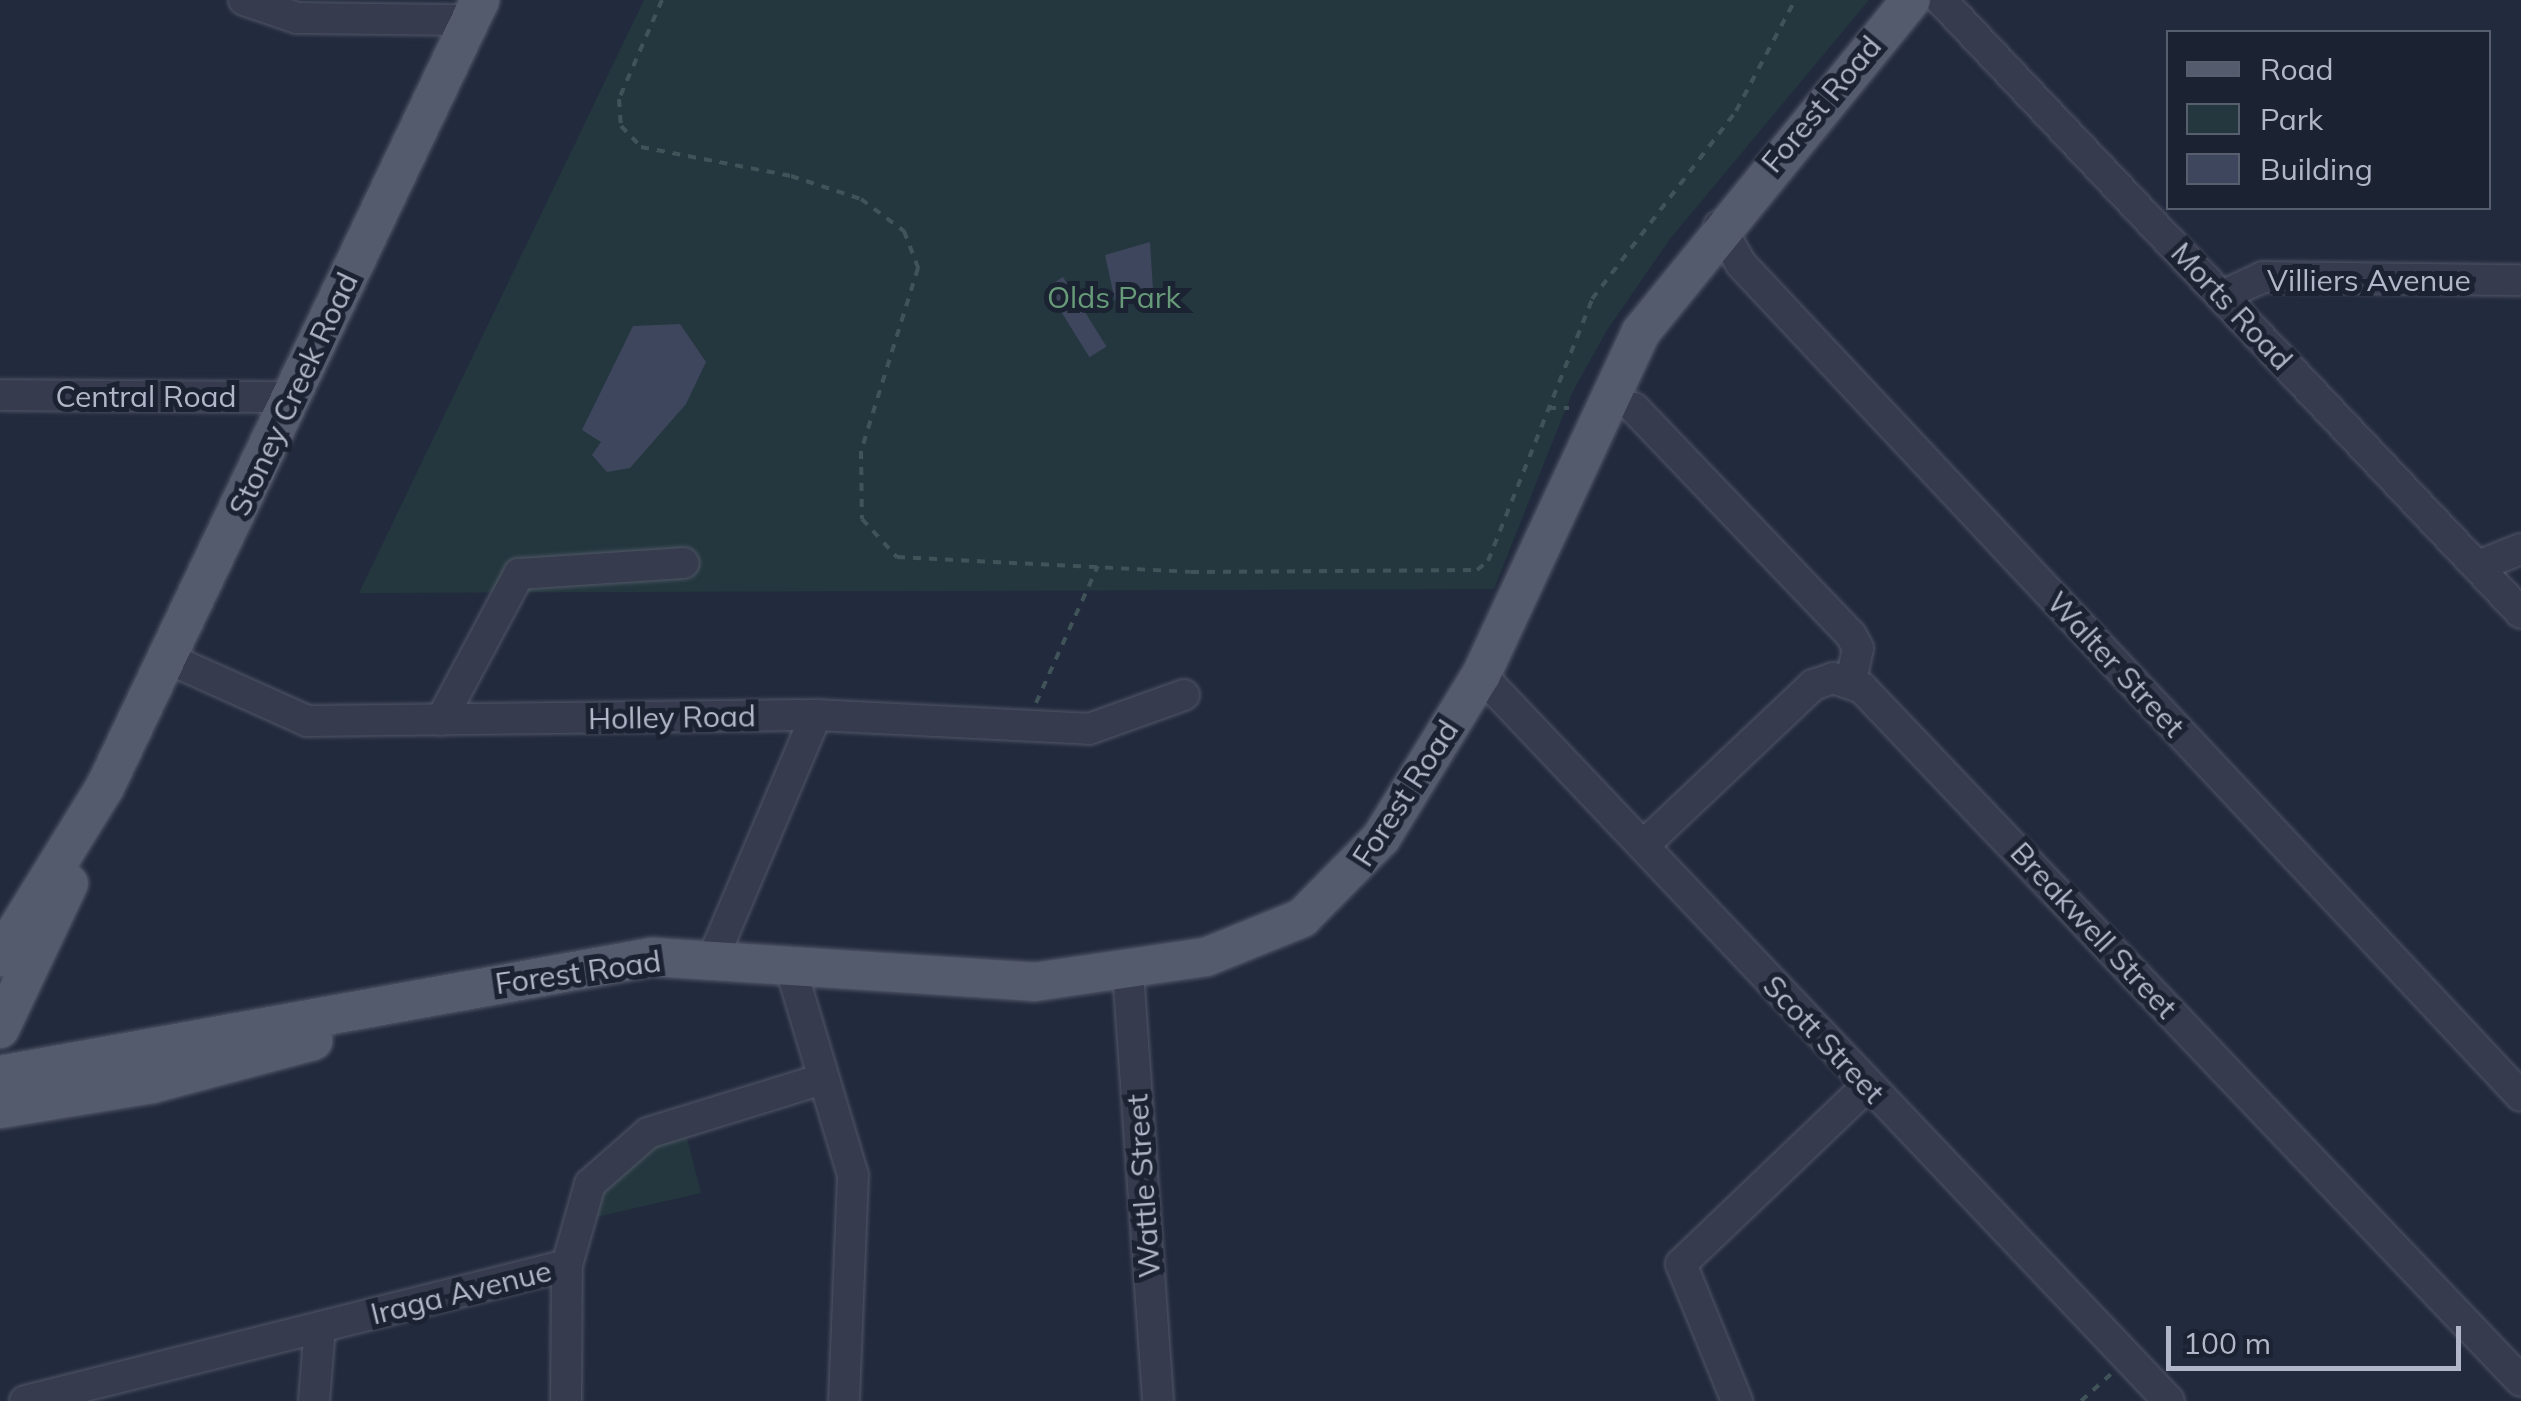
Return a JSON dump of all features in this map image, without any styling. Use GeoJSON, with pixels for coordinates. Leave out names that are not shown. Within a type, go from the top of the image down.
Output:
{"type":"FeatureCollection","features":[{"type":"Feature","properties":{"kind":"main road","name":"Forest Road"},"geometry":{"type":"LineString","coordinates":[[0,1075],[652,957],[788,962],[999,984],[1128,971],[1253,943],[1332,894],[1381,838],[1480,675],[1612,384],[1719,226],[1911,0]]}},
{"type":"Feature","properties":{"kind":"main road","name":"Stoney Creek Road"},"geometry":{"type":"LineString","coordinates":[[4,1006],[476,10]]}},
{"type":"Feature","properties":{"kind":"main road","name":"Stoney Creek Road"},"geometry":{"type":"LineString","coordinates":[[0,957],[105,787]]}},
{"type":"Feature","properties":{"kind":"main road","name":"Stoney Creek Road"},"geometry":{"type":"LineString","coordinates":[[4,1006],[33,902]]}},
{"type":"Feature","properties":{"kind":"main road","name":"Forest Road"},"geometry":{"type":"LineString","coordinates":[[0,1110],[226,1067],[472,988]]}},
{"type":"Feature","properties":{"kind":"main road"},"geometry":{"type":"LineString","coordinates":[[4,1006],[26,1040],[117,1056]]}},
{"type":"Feature","properties":{"kind":"street"},"geometry":{"type":"LineString","coordinates":[[244,0],[298,18],[476,10]]}},
{"type":"Feature","properties":{"kind":"street","name":"Morts Road"},"geometry":{"type":"LineString","coordinates":[[1941,0],[2521,612]]}},
{"type":"Feature","properties":{"kind":"street","name":"Walter Street"},"geometry":{"type":"LineString","coordinates":[[1719,226],[1742,264],[2521,1096]]}},
{"type":"Feature","properties":{"kind":"street","name":"Villiers Avenue"},"geometry":{"type":"LineString","coordinates":[[2222,296],[2263,278],[2521,280]]}},
{"type":"Feature","properties":{"kind":"street","name":"Central Road"},"geometry":{"type":"LineString","coordinates":[[0,395],[292,397]]}},
{"type":"Feature","properties":{"kind":"street"},"geometry":{"type":"LineString","coordinates":[[1634,408],[1850,635],[1858,648],[1851,682],[1823,680],[1802,694],[1644,845]]}},
{"type":"Feature","properties":{"kind":"street"},"geometry":{"type":"LineString","coordinates":[[2478,566],[2521,549]]}},
{"type":"Feature","properties":{"kind":"street"},"geometry":{"type":"LineString","coordinates":[[442,720],[519,574],[684,563]]}},
{"type":"Feature","properties":{"kind":"street","name":"Holley Road"},"geometry":{"type":"LineString","coordinates":[[167,658],[307,721],[816,715],[1027,721],[1089,729],[1184,695]]}},
{"type":"Feature","properties":{"kind":"street","name":"Scott Street"},"geometry":{"type":"LineString","coordinates":[[1480,675],[2169,1401]]}},
{"type":"Feature","properties":{"kind":"street","name":"Breakwell Street"},"geometry":{"type":"LineString","coordinates":[[1851,682],[2521,1381]]}},
{"type":"Feature","properties":{"kind":"street"},"geometry":{"type":"LineString","coordinates":[[713,958],[816,715]]}},
{"type":"Feature","properties":{"kind":"street"},"geometry":{"type":"LineString","coordinates":[[788,962],[819,1080],[852,1175],[844,1401]]}},
{"type":"Feature","properties":{"kind":"street","name":"Wattle Street"},"geometry":{"type":"LineString","coordinates":[[1128,971],[1158,1401]]}},
{"type":"Feature","properties":{"kind":"street","name":"Iraga Avenue"},"geometry":{"type":"LineString","coordinates":[[25,1401],[567,1265],[590,1184],[648,1133],[819,1080]]}},
{"type":"Feature","properties":{"kind":"street"},"geometry":{"type":"LineString","coordinates":[[1736,1401],[1681,1264],[1867,1086]]}},
{"type":"Feature","properties":{"kind":"street"},"geometry":{"type":"LineString","coordinates":[[566,1401],[567,1265]]}},
{"type":"Feature","properties":{"kind":"street"},"geometry":{"type":"LineString","coordinates":[[314,1401],[320,1328]]}},
{"type":"Feature","properties":{"kind":"path"},"geometry":{"type":"LineString","coordinates":[[662,0],[619,99],[621,126],[642,148],[791,176],[861,200],[904,231],[918,268],[862,450],[862,520],[897,557],[1477,570],[1592,299],[1736,111],[1795,0]]}},
{"type":"Feature","properties":{"kind":"path"},"geometry":{"type":"LineString","coordinates":[[1546,408],[1568,408]]}},
{"type":"Feature","properties":{"kind":"path"},"geometry":{"type":"LineString","coordinates":[[1027,721],[1099,564]]}},
{"type":"Feature","properties":{"kind":"path"},"geometry":{"type":"LineString","coordinates":[[2082,1401],[2128,1357]]}},
{"type":"Feature","properties":{"kind":"green space","name":"Olds Park"},"geometry":{"type":"Polygon","coordinates":[[[644,0],[1869,0],[1670,239],[1607,330],[1572,393],[1494,589],[359,593],[644,0]]]}},
{"type":"Feature","properties":{"kind":"green space"},"geometry":{"type":"Polygon","coordinates":[[[685,1130],[701,1193],[592,1218],[600,1186],[649,1142],[685,1130]]]}},
{"type":"Feature","properties":{"kind":"building"},"geometry":{"type":"Polygon","coordinates":[[[1150,242],[1153,290],[1115,301],[1105,255],[1150,242]]]}},
{"type":"Feature","properties":{"kind":"building"},"geometry":{"type":"Polygon","coordinates":[[[1063,277],[1106,347],[1089,357],[1046,288],[1063,277]]]}},
{"type":"Feature","properties":{"kind":"building"},"geometry":{"type":"Polygon","coordinates":[[[680,324],[706,362],[686,404],[630,468],[607,472],[592,455],[601,442],[582,430],[633,326],[680,324]]]}}]}
